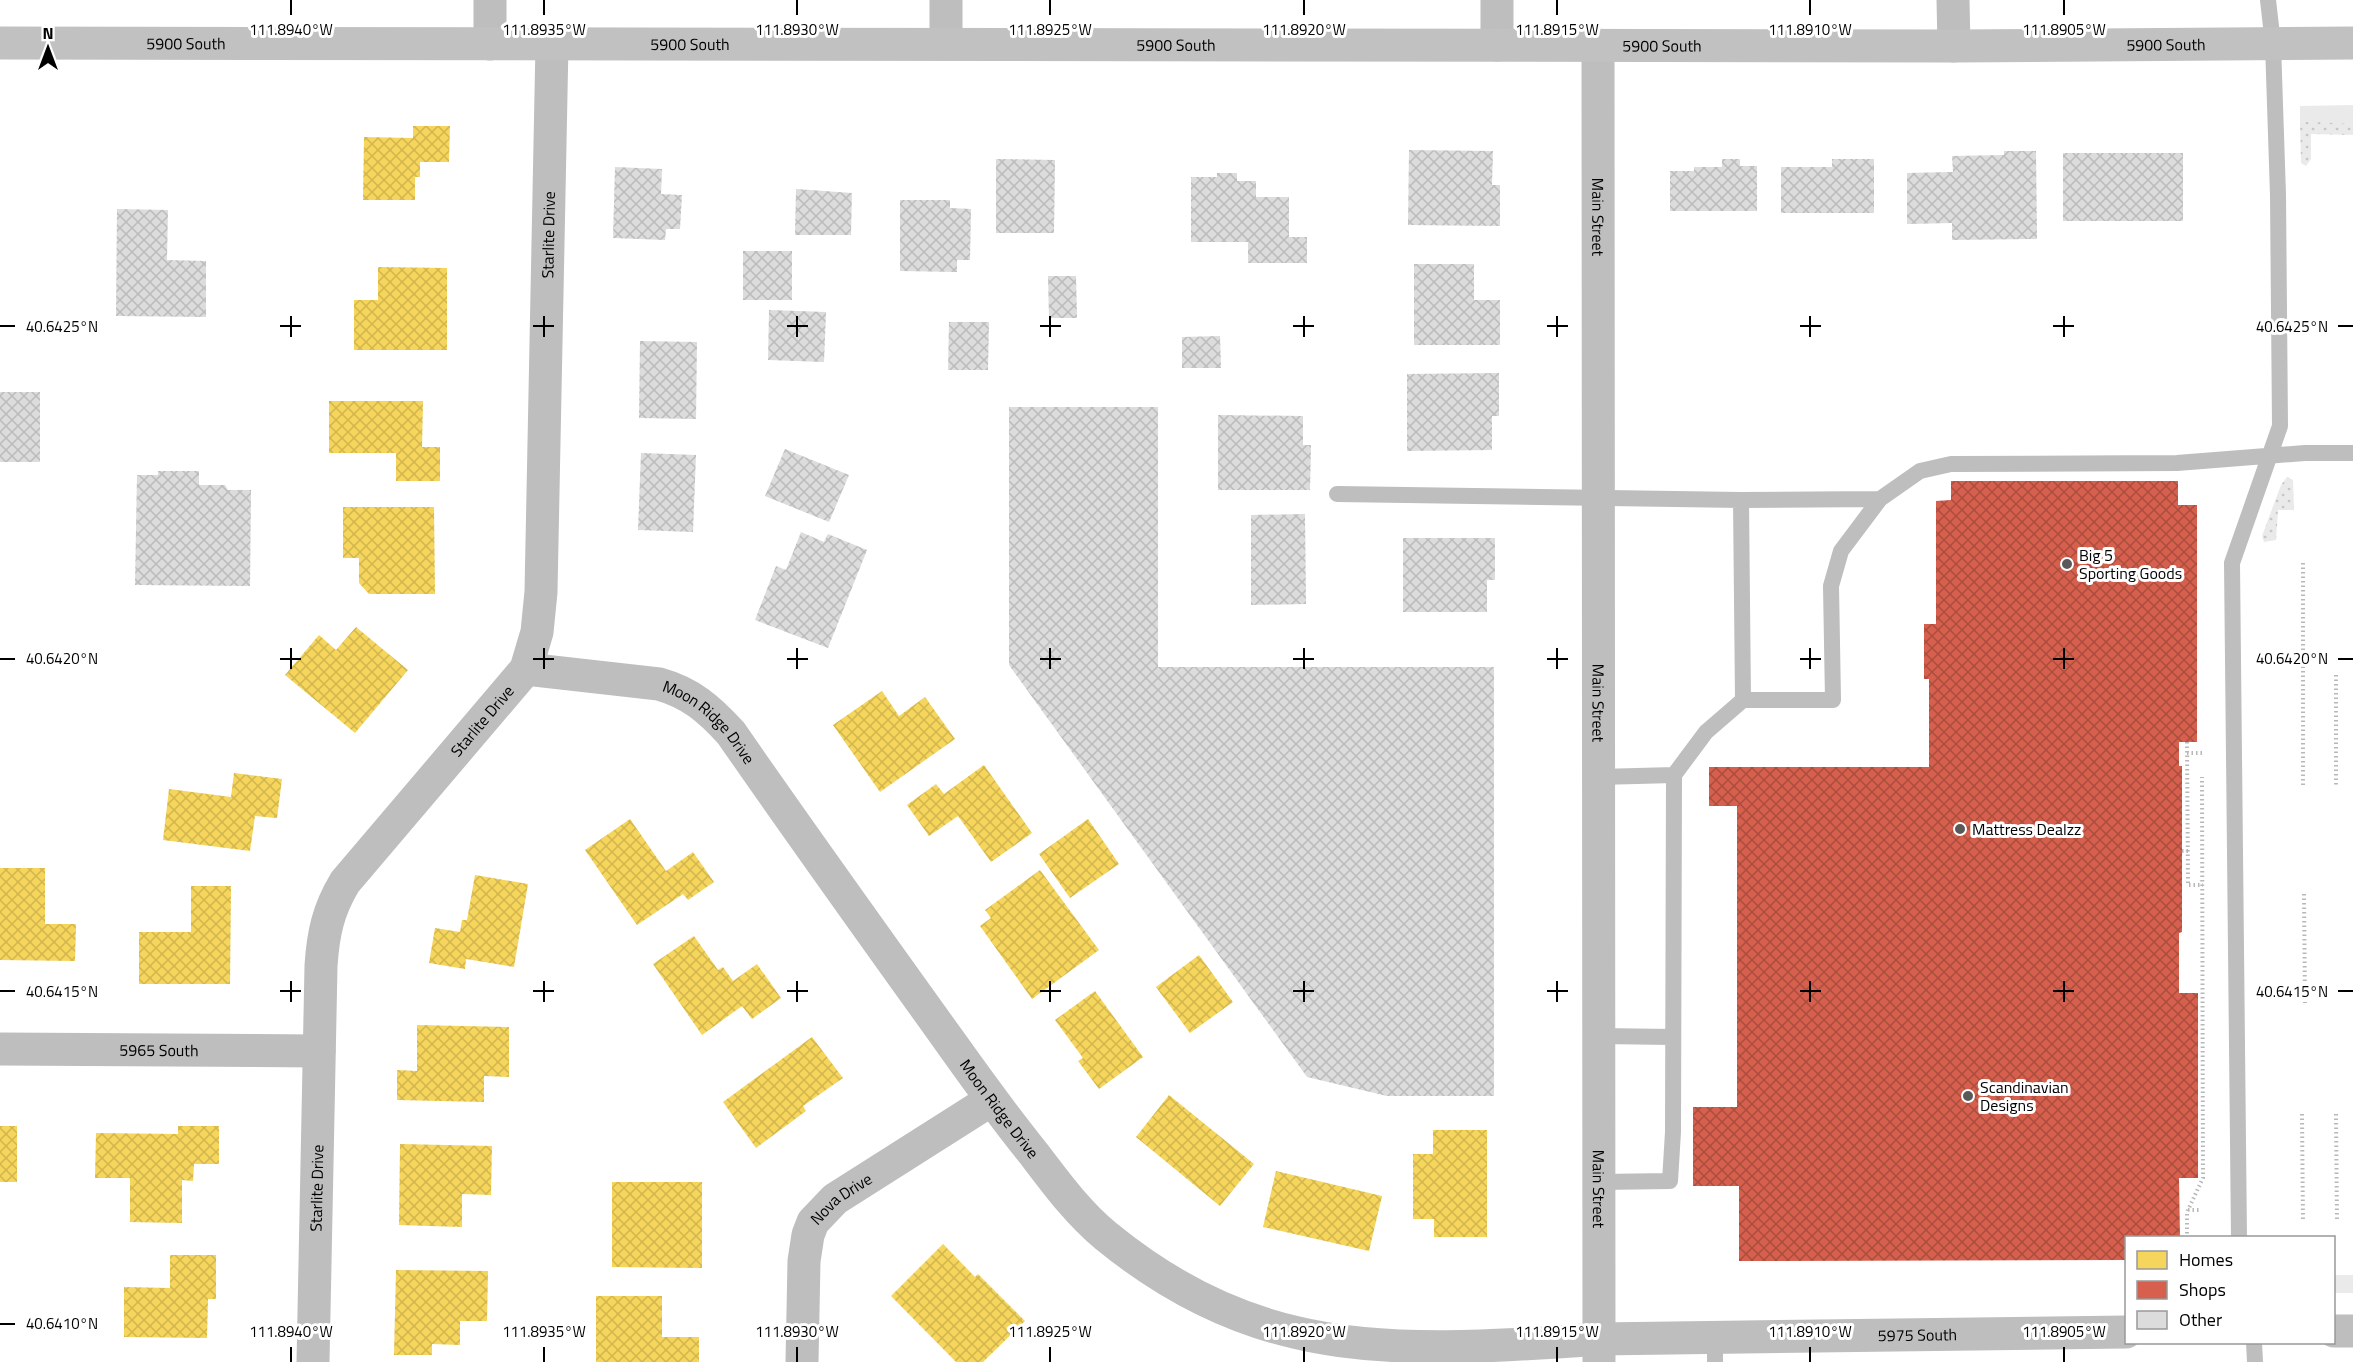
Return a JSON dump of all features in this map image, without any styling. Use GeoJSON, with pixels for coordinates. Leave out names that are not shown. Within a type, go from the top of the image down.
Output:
{"type":"FeatureCollection","features":[{"type":"Feature","properties":{"kind":"street"},"geometry":{"type":"LineString","coordinates":[[490,0],[490,44]]}},
{"type":"Feature","properties":{"kind":"street"},"geometry":{"type":"LineString","coordinates":[[946,0],[946,44]]}},
{"type":"Feature","properties":{"kind":"street"},"geometry":{"type":"LineString","coordinates":[[1497,0],[1497,45]]}},
{"type":"Feature","properties":{"kind":"street"},"geometry":{"type":"LineString","coordinates":[[1953,0],[1954,46]]}},
{"type":"Feature","properties":{"kind":"street","name":"5900 South"},"geometry":{"type":"LineString","coordinates":[[0,43],[1954,46],[2353,43]]}},
{"type":"Feature","properties":{"kind":"street","name":"Starlite Drive"},"geometry":{"type":"LineString","coordinates":[[313,1362],[323,938],[330,911],[345,882],[526,669],[537,632],[541,592],[552,44]]}},
{"type":"Feature","properties":{"kind":"street","name":"Main Street"},"geometry":{"type":"LineString","coordinates":[[1598,45],[1599,1351]]}},
{"type":"Feature","properties":{"kind":"street","name":"Moon Ridge Drive"},"geometry":{"type":"LineString","coordinates":[[526,669],[659,684],[680,690],[707,708],[731,733],[991,1100],[1062,1190],[1104,1234],[1152,1270],[1199,1297],[1245,1317],[1293,1332],[1342,1342],[1519,1345],[1599,1351]]}},
{"type":"Feature","properties":{"kind":"street","name":"5965 South"},"geometry":{"type":"LineString","coordinates":[[0,1049],[319,1051]]}},
{"type":"Feature","properties":{"kind":"street","name":"Nova Drive"},"geometry":{"type":"LineString","coordinates":[[802,1362],[804,1261],[808,1235],[813,1222],[835,1199],[991,1100]]}},
{"type":"Feature","properties":{"kind":"street"},"geometry":{"type":"LineString","coordinates":[[2335,1331],[2353,1331]]}},
{"type":"Feature","properties":{"kind":"street","name":"5975 South"},"geometry":{"type":"LineString","coordinates":[[1599,1351],[1715,1350],[2125,1332]]}},
{"type":"Feature","properties":{"kind":"lane"},"geometry":{"type":"LineString","coordinates":[[2239,1236],[2232,563],[2266,458],[2280,426],[2278,195],[2273,44],[2268,0]]}},
{"type":"Feature","properties":{"kind":"lane"},"geometry":{"type":"LineString","coordinates":[[1599,1182],[1670,1181],[1673,1132],[1674,775],[1706,732],[1743,700],[1833,700],[1831,586],[1841,551],[1880,499],[1920,471],[1951,464],[2177,463],[2266,458],[2305,453],[2353,453]]}},
{"type":"Feature","properties":{"kind":"lane"},"geometry":{"type":"LineString","coordinates":[[1337,494],[1742,500],[1880,499]]}},
{"type":"Feature","properties":{"kind":"lane"},"geometry":{"type":"LineString","coordinates":[[1742,500],[1743,700]]}},
{"type":"Feature","properties":{"kind":"lane"},"geometry":{"type":"LineString","coordinates":[[1599,777],[1674,775]]}},
{"type":"Feature","properties":{"kind":"lane"},"geometry":{"type":"LineString","coordinates":[[1599,1036],[1672,1037]]}},
{"type":"Feature","properties":{"kind":"lane"},"geometry":{"type":"LineString","coordinates":[[2254,1344],[2255,1362]]}},
{"type":"Feature","properties":{"kind":"path"},"geometry":{"type":"LineString","coordinates":[[2303,563],[2303,786]]}},
{"type":"Feature","properties":{"kind":"path"},"geometry":{"type":"LineString","coordinates":[[2336,675],[2336,786]]}},
{"type":"Feature","properties":{"kind":"path"},"geometry":{"type":"LineString","coordinates":[[2187,742],[2188,885],[2202,885]]}},
{"type":"Feature","properties":{"kind":"path"},"geometry":{"type":"LineString","coordinates":[[2187,753],[2202,753]]}},
{"type":"Feature","properties":{"kind":"path"},"geometry":{"type":"LineString","coordinates":[[2187,1236],[2188,1210],[2203,1178],[2202,770]]}},
{"type":"Feature","properties":{"kind":"path"},"geometry":{"type":"LineString","coordinates":[[2182,851],[2188,851]]}},
{"type":"Feature","properties":{"kind":"path"},"geometry":{"type":"LineString","coordinates":[[2304,894],[2305,1003]]}},
{"type":"Feature","properties":{"kind":"path"},"geometry":{"type":"LineString","coordinates":[[2302,1114],[2303,1221]]}},
{"type":"Feature","properties":{"kind":"path"},"geometry":{"type":"LineString","coordinates":[[2336,1114],[2337,1221]]}},
{"type":"Feature","properties":{"kind":"path"},"geometry":{"type":"LineString","coordinates":[[2188,1210],[2200,1210]]}},
{"type":"Feature","properties":{"kind":"shaded area"},"geometry":{"type":"Polygon","coordinates":[[[2353,105],[2353,125],[2300,121],[2300,106],[2353,105]]]}},
{"type":"Feature","properties":{"kind":"shaded area"},"geometry":{"type":"Polygon","coordinates":[[[2300,121],[2350,124],[2353,125],[2353,135],[2311,134],[2311,159],[2306,166],[2301,163],[2300,121]]]}},
{"type":"Feature","properties":{"kind":"shaded area"},"geometry":{"type":"Polygon","coordinates":[[[2287,477],[2293,480],[2294,510],[2278,510],[2276,540],[2264,542],[2262,536],[2281,485],[2287,477]]]}},
{"type":"Feature","properties":{"kind":"shaded area"},"geometry":{"type":"Polygon","coordinates":[[[2335,1275],[2353,1275],[2353,1293],[2335,1293],[2335,1275]]]}},
{"type":"Feature","properties":{"kind":"building: Homes"},"geometry":{"type":"Polygon","coordinates":[[[413,126],[450,126],[449,162],[420,162],[420,177],[415,177],[415,200],[363,200],[364,137],[413,138],[413,126]]]}},
{"type":"Feature","properties":{"kind":"building: Homes"},"geometry":{"type":"Polygon","coordinates":[[[378,267],[447,268],[447,350],[354,350],[354,300],[378,300],[378,267]]]}},
{"type":"Feature","properties":{"kind":"building: Homes"},"geometry":{"type":"Polygon","coordinates":[[[329,401],[423,401],[422,447],[440,447],[440,481],[396,481],[396,453],[329,453],[329,401]]]}},
{"type":"Feature","properties":{"kind":"building: Homes"},"geometry":{"type":"Polygon","coordinates":[[[343,507],[434,507],[435,594],[369,594],[359,583],[359,558],[343,558],[343,507]]]}},
{"type":"Feature","properties":{"kind":"building: Homes"},"geometry":{"type":"Polygon","coordinates":[[[356,627],[408,670],[355,733],[285,675],[319,635],[336,650],[356,627]]]}},
{"type":"Feature","properties":{"kind":"building: Homes"},"geometry":{"type":"Polygon","coordinates":[[[882,691],[899,716],[925,697],[955,739],[880,792],[833,725],[882,691]]]}},
{"type":"Feature","properties":{"kind":"building: Homes"},"geometry":{"type":"Polygon","coordinates":[[[984,765],[1032,833],[991,862],[958,816],[929,836],[907,805],[936,784],[944,794],[984,765]]]}},
{"type":"Feature","properties":{"kind":"building: Homes"},"geometry":{"type":"Polygon","coordinates":[[[234,773],[282,779],[277,818],[255,816],[250,851],[163,840],[169,789],[231,797],[234,773]]]}},
{"type":"Feature","properties":{"kind":"building: Homes"},"geometry":{"type":"Polygon","coordinates":[[[630,819],[666,871],[693,852],[714,882],[688,900],[683,894],[637,925],[585,850],[630,819]]]}},
{"type":"Feature","properties":{"kind":"building: Homes"},"geometry":{"type":"Polygon","coordinates":[[[1088,819],[1119,864],[1070,898],[1039,854],[1088,819]]]}},
{"type":"Feature","properties":{"kind":"building: Homes"},"geometry":{"type":"Polygon","coordinates":[[[0,868],[45,868],[45,924],[76,924],[75,961],[0,960],[0,868]]]}},
{"type":"Feature","properties":{"kind":"building: Homes"},"geometry":{"type":"Polygon","coordinates":[[[1040,870],[1099,950],[1032,999],[980,926],[991,918],[985,910],[1040,870]]]}},
{"type":"Feature","properties":{"kind":"building: Homes"},"geometry":{"type":"Polygon","coordinates":[[[475,875],[528,884],[514,967],[466,959],[465,969],[429,963],[435,928],[460,932],[462,920],[467,920],[475,875]]]}},
{"type":"Feature","properties":{"kind":"building: Homes"},"geometry":{"type":"Polygon","coordinates":[[[191,886],[231,886],[230,984],[139,984],[139,932],[191,932],[191,886]]]}},
{"type":"Feature","properties":{"kind":"building: Homes"},"geometry":{"type":"Polygon","coordinates":[[[694,936],[718,970],[723,967],[733,981],[757,964],[781,998],[752,1019],[742,1006],[702,1035],[653,964],[694,936]]]}},
{"type":"Feature","properties":{"kind":"building: Homes"},"geometry":{"type":"Polygon","coordinates":[[[1199,955],[1233,1002],[1190,1033],[1156,987],[1199,955]]]}},
{"type":"Feature","properties":{"kind":"building: Homes"},"geometry":{"type":"Polygon","coordinates":[[[1095,991],[1143,1057],[1099,1089],[1078,1061],[1083,1058],[1055,1020],[1095,991]]]}},
{"type":"Feature","properties":{"kind":"building: Homes"},"geometry":{"type":"Polygon","coordinates":[[[417,1025],[509,1027],[509,1077],[484,1076],[484,1102],[397,1100],[397,1070],[417,1071],[417,1025]]]}},
{"type":"Feature","properties":{"kind":"building: Homes"},"geometry":{"type":"Polygon","coordinates":[[[812,1037],[843,1078],[803,1106],[806,1111],[756,1148],[723,1102],[812,1037]]]}},
{"type":"Feature","properties":{"kind":"building: Homes"},"geometry":{"type":"Polygon","coordinates":[[[1169,1095],[1254,1164],[1220,1206],[1136,1137],[1169,1095]]]}},
{"type":"Feature","properties":{"kind":"building: Homes"},"geometry":{"type":"Polygon","coordinates":[[[0,1126],[17,1126],[17,1182],[0,1182],[0,1126]]]}},
{"type":"Feature","properties":{"kind":"building: Homes"},"geometry":{"type":"Polygon","coordinates":[[[178,1126],[219,1126],[219,1164],[194,1164],[193,1181],[182,1180],[182,1223],[130,1222],[130,1178],[95,1178],[96,1133],[178,1134],[178,1126]]]}},
{"type":"Feature","properties":{"kind":"building: Homes"},"geometry":{"type":"Polygon","coordinates":[[[1433,1130],[1487,1130],[1487,1237],[1434,1237],[1434,1219],[1413,1219],[1413,1154],[1433,1154],[1433,1130]]]}},
{"type":"Feature","properties":{"kind":"building: Homes"},"geometry":{"type":"Polygon","coordinates":[[[400,1144],[492,1146],[491,1195],[462,1194],[462,1227],[399,1225],[400,1144]]]}},
{"type":"Feature","properties":{"kind":"building: Homes"},"geometry":{"type":"Polygon","coordinates":[[[1276,1171],[1382,1196],[1369,1251],[1263,1227],[1276,1171]]]}},
{"type":"Feature","properties":{"kind":"building: Homes"},"geometry":{"type":"Polygon","coordinates":[[[612,1182],[702,1182],[702,1268],[612,1267],[612,1182]]]}},
{"type":"Feature","properties":{"kind":"building: Homes"},"geometry":{"type":"Polygon","coordinates":[[[943,1244],[975,1277],[978,1274],[1025,1321],[983,1362],[956,1362],[891,1296],[943,1244]]]}},
{"type":"Feature","properties":{"kind":"building: Homes"},"geometry":{"type":"Polygon","coordinates":[[[170,1255],[216,1255],[216,1299],[208,1299],[207,1338],[124,1337],[124,1287],[170,1288],[170,1255]]]}},
{"type":"Feature","properties":{"kind":"building: Homes"},"geometry":{"type":"Polygon","coordinates":[[[396,1270],[488,1271],[487,1321],[460,1321],[460,1345],[432,1344],[432,1355],[394,1355],[396,1270]]]}},
{"type":"Feature","properties":{"kind":"building: Homes"},"geometry":{"type":"Polygon","coordinates":[[[596,1296],[662,1296],[662,1337],[699,1337],[699,1362],[596,1362],[596,1296]]]}},
{"type":"Feature","properties":{"kind":"building: Shops"},"geometry":{"type":"Polygon","coordinates":[[[1951,481],[2178,481],[2178,505],[2197,505],[2197,742],[2179,742],[2179,766],[2182,766],[2182,932],[2179,933],[2179,993],[2198,993],[2198,1178],[2179,1178],[2180,1236],[2125,1236],[2125,1260],[1739,1261],[1739,1186],[1693,1186],[1693,1107],[1737,1107],[1737,806],[1709,806],[1709,767],[1929,767],[1929,679],[1924,679],[1924,624],[1936,624],[1936,501],[1951,500],[1951,481]]]}},
{"type":"Feature","properties":{"kind":"building: Other"},"geometry":{"type":"Polygon","coordinates":[[[1409,150],[1493,151],[1492,185],[1500,185],[1500,226],[1408,225],[1409,150]]]}},
{"type":"Feature","properties":{"kind":"building: Other"},"geometry":{"type":"Polygon","coordinates":[[[2004,151],[2036,151],[2037,239],[1952,240],[1952,223],[1907,224],[1907,173],[1953,172],[1952,156],[2004,155],[2004,151]]]}},
{"type":"Feature","properties":{"kind":"building: Other"},"geometry":{"type":"Polygon","coordinates":[[[2063,153],[2183,153],[2183,221],[2063,221],[2063,153]]]}},
{"type":"Feature","properties":{"kind":"building: Other"},"geometry":{"type":"Polygon","coordinates":[[[996,159],[1055,160],[1054,233],[996,233],[996,159]]]}},
{"type":"Feature","properties":{"kind":"building: Other"},"geometry":{"type":"Polygon","coordinates":[[[1722,159],[1740,159],[1740,166],[1757,166],[1757,211],[1670,211],[1670,171],[1694,171],[1694,167],[1722,167],[1722,159]]]}},
{"type":"Feature","properties":{"kind":"building: Other"},"geometry":{"type":"Polygon","coordinates":[[[1832,159],[1874,159],[1874,213],[1781,213],[1781,167],[1832,167],[1832,159]]]}},
{"type":"Feature","properties":{"kind":"building: Other"},"geometry":{"type":"Polygon","coordinates":[[[615,167],[662,169],[661,194],[682,195],[680,229],[666,229],[665,240],[613,238],[615,167]]]}},
{"type":"Feature","properties":{"kind":"building: Other"},"geometry":{"type":"Polygon","coordinates":[[[1217,173],[1237,173],[1237,181],[1256,181],[1256,197],[1289,197],[1289,237],[1307,237],[1307,263],[1248,263],[1248,242],[1191,242],[1191,177],[1217,177],[1217,173]]]}},
{"type":"Feature","properties":{"kind":"building: Other"},"geometry":{"type":"Polygon","coordinates":[[[796,189],[852,193],[851,235],[795,235],[796,189]]]}},
{"type":"Feature","properties":{"kind":"building: Other"},"geometry":{"type":"Polygon","coordinates":[[[900,200],[950,200],[950,208],[971,209],[970,260],[957,260],[957,272],[900,271],[900,200]]]}},
{"type":"Feature","properties":{"kind":"building: Other"},"geometry":{"type":"Polygon","coordinates":[[[117,209],[168,210],[167,260],[206,261],[206,317],[116,316],[117,209]]]}},
{"type":"Feature","properties":{"kind":"building: Other"},"geometry":{"type":"Polygon","coordinates":[[[743,251],[792,251],[792,300],[743,300],[743,251]]]}},
{"type":"Feature","properties":{"kind":"building: Other"},"geometry":{"type":"Polygon","coordinates":[[[1414,264],[1474,264],[1474,300],[1500,300],[1500,345],[1414,345],[1414,264]]]}},
{"type":"Feature","properties":{"kind":"building: Other"},"geometry":{"type":"Polygon","coordinates":[[[1048,276],[1076,276],[1077,318],[1049,318],[1048,276]]]}},
{"type":"Feature","properties":{"kind":"building: Other"},"geometry":{"type":"Polygon","coordinates":[[[769,310],[826,312],[824,362],[768,360],[769,310]]]}},
{"type":"Feature","properties":{"kind":"building: Other"},"geometry":{"type":"Polygon","coordinates":[[[949,322],[989,322],[988,370],[948,370],[949,322]]]}},
{"type":"Feature","properties":{"kind":"building: Other"},"geometry":{"type":"Polygon","coordinates":[[[1220,336],[1221,368],[1182,368],[1182,337],[1220,336]]]}},
{"type":"Feature","properties":{"kind":"building: Other"},"geometry":{"type":"Polygon","coordinates":[[[640,341],[697,342],[696,419],[639,418],[640,341]]]}},
{"type":"Feature","properties":{"kind":"building: Other"},"geometry":{"type":"Polygon","coordinates":[[[1499,373],[1499,416],[1492,416],[1492,450],[1407,451],[1407,374],[1499,373]]]}},
{"type":"Feature","properties":{"kind":"building: Other"},"geometry":{"type":"Polygon","coordinates":[[[0,392],[40,392],[40,462],[0,462],[0,392]]]}},
{"type":"Feature","properties":{"kind":"building: Other"},"geometry":{"type":"Polygon","coordinates":[[[1009,407],[1158,407],[1158,667],[1494,667],[1494,1096],[1387,1096],[1307,1077],[1009,665],[1009,407]]]}},
{"type":"Feature","properties":{"kind":"building: Other"},"geometry":{"type":"Polygon","coordinates":[[[1218,415],[1303,416],[1303,445],[1311,445],[1310,490],[1218,490],[1218,415]]]}},
{"type":"Feature","properties":{"kind":"building: Other"},"geometry":{"type":"Polygon","coordinates":[[[785,449],[849,475],[829,522],[765,496],[785,449]]]}},
{"type":"Feature","properties":{"kind":"building: Other"},"geometry":{"type":"Polygon","coordinates":[[[641,453],[696,455],[693,532],[638,530],[641,453]]]}},
{"type":"Feature","properties":{"kind":"building: Other"},"geometry":{"type":"Polygon","coordinates":[[[158,471],[199,471],[199,485],[225,485],[228,490],[251,490],[250,586],[135,585],[137,475],[158,475],[158,471]]]}},
{"type":"Feature","properties":{"kind":"building: Other"},"geometry":{"type":"Polygon","coordinates":[[[1305,514],[1306,604],[1251,605],[1251,515],[1305,514]]]}},
{"type":"Feature","properties":{"kind":"building: Other"},"geometry":{"type":"Polygon","coordinates":[[[801,532],[824,542],[828,534],[867,550],[828,648],[755,620],[776,566],[786,570],[801,532]]]}},
{"type":"Feature","properties":{"kind":"building: Other"},"geometry":{"type":"Polygon","coordinates":[[[1403,538],[1495,538],[1495,580],[1487,580],[1487,612],[1403,612],[1403,538]]]}},
{"type":"Feature","properties":{"kind":"place","name":"Big 5 Sporting Goods"},"geometry":{"type":"Point","coordinates":[2067,564]}},
{"type":"Feature","properties":{"kind":"place","name":"Mattress Dealzz"},"geometry":{"type":"Point","coordinates":[1960,829]}},
{"type":"Feature","properties":{"kind":"place","name":"Scandinavian Designs"},"geometry":{"type":"Point","coordinates":[1968,1096]}}]}
